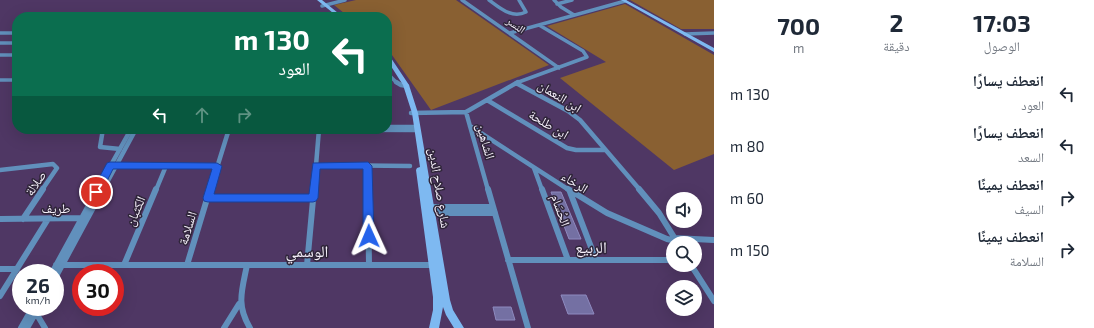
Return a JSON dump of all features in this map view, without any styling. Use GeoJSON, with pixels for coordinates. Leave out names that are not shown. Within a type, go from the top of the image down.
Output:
{"type":"FeatureCollection","features":[{"type":"Feature","properties":{"kind":"street"},"geometry":{"type":"LineString","coordinates":[[314,0],[333,12]]}},
{"type":"Feature","properties":{"kind":"street"},"geometry":{"type":"LineString","coordinates":[[319,0],[331,12]]}},
{"type":"Feature","properties":{"kind":"street"},"geometry":{"type":"LineString","coordinates":[[324,6],[346,0]]}},
{"type":"Feature","properties":{"kind":"street","name":"النسر"},"geometry":{"type":"LineString","coordinates":[[462,0],[559,68]]}},
{"type":"Feature","properties":{"kind":"street"},"geometry":{"type":"LineString","coordinates":[[489,0],[509,13],[518,15],[526,12],[519,0]]}},
{"type":"Feature","properties":{"kind":"street"},"geometry":{"type":"LineString","coordinates":[[554,0],[557,4],[574,15]]}},
{"type":"Feature","properties":{"kind":"street"},"geometry":{"type":"LineString","coordinates":[[557,4],[572,0]]}},
{"type":"Feature","properties":{"kind":"street"},"geometry":{"type":"LineString","coordinates":[[510,33],[624,0],[714,50]]}},
{"type":"Feature","properties":{"kind":"street"},"geometry":{"type":"LineString","coordinates":[[466,112],[516,83],[585,59],[587,55],[583,51],[539,25]]}},
{"type":"Feature","properties":{"kind":"street"},"geometry":{"type":"LineString","coordinates":[[0,33],[12,33]]}},
{"type":"Feature","properties":{"kind":"street"},"geometry":{"type":"LineString","coordinates":[[685,34],[714,33]]}},
{"type":"Feature","properties":{"kind":"street"},"geometry":{"type":"LineString","coordinates":[[0,43],[12,43]]}},
{"type":"Feature","properties":{"kind":"street"},"geometry":{"type":"LineString","coordinates":[[0,55],[12,55]]}},
{"type":"Feature","properties":{"kind":"street","name":"شارع صلاح الدين"},"geometry":{"type":"LineString","coordinates":[[392,64],[405,86],[413,113],[443,309],[459,328]]}},
{"type":"Feature","properties":{"kind":"street","name":"شارع صلاح الدين"},"geometry":{"type":"LineString","coordinates":[[392,69],[405,86]]}},
{"type":"Feature","properties":{"kind":"street"},"geometry":{"type":"LineString","coordinates":[[392,79],[395,82],[405,86]]}},
{"type":"Feature","properties":{"kind":"street"},"geometry":{"type":"LineString","coordinates":[[0,80],[12,80]]}},
{"type":"Feature","properties":{"kind":"street","name":"ابن النعمان"},"geometry":{"type":"LineString","coordinates":[[516,83],[574,115],[604,150]]}},
{"type":"Feature","properties":{"kind":"street","name":"ابن طلحة"},"geometry":{"type":"LineString","coordinates":[[487,100],[567,148],[576,150],[604,150]]}},
{"type":"Feature","properties":{"kind":"street","name":"الشاهين"},"geometry":{"type":"LineString","coordinates":[[413,113],[466,112],[528,328]]}},
{"type":"Feature","properties":{"kind":"street","name":"الرخاء"},"geometry":{"type":"LineString","coordinates":[[470,126],[570,192],[607,213],[666,239]]}},
{"type":"Feature","properties":{"kind":"street"},"geometry":{"type":"LineString","coordinates":[[392,127],[415,128]]}},
{"type":"Feature","properties":{"kind":"street"},"geometry":{"type":"LineString","coordinates":[[392,129],[415,128]]}},
{"type":"Feature","properties":{"kind":"street"},"geometry":{"type":"LineString","coordinates":[[102,134],[100,147],[120,149]]}},
{"type":"Feature","properties":{"kind":"street"},"geometry":{"type":"LineString","coordinates":[[113,166],[128,134]]}},
{"type":"Feature","properties":{"kind":"street"},"geometry":{"type":"LineString","coordinates":[[60,264],[113,166],[133,134]]}},
{"type":"Feature","properties":{"kind":"street","name":"السلامة"},"geometry":{"type":"LineString","coordinates":[[187,265],[228,134]]}},
{"type":"Feature","properties":{"kind":"street"},"geometry":{"type":"LineString","coordinates":[[307,265],[319,134]]}},
{"type":"Feature","properties":{"kind":"street"},"geometry":{"type":"LineString","coordinates":[[604,150],[659,213],[673,236]]}},
{"type":"Feature","properties":{"kind":"street","name":"صلالة"},"geometry":{"type":"LineString","coordinates":[[0,170],[48,164],[53,164],[57,168],[23,219]]}},
{"type":"Feature","properties":{"kind":"street"},"geometry":{"type":"LineString","coordinates":[[316,165],[410,166]]}},
{"type":"Feature","properties":{"kind":"street"},"geometry":{"type":"LineString","coordinates":[[113,166],[217,166]]}},
{"type":"Feature","properties":{"kind":"street","name":"الكثبان"},"geometry":{"type":"LineString","coordinates":[[124,265],[166,166]]}},
{"type":"Feature","properties":{"kind":"street"},"geometry":{"type":"LineString","coordinates":[[368,166],[369,265]]}},
{"type":"Feature","properties":{"kind":"street","name":"الحُسَام"},"geometry":{"type":"LineString","coordinates":[[534,168],[568,260]]}},
{"type":"Feature","properties":{"kind":"street"},"geometry":{"type":"LineString","coordinates":[[570,192],[596,260]]}},
{"type":"Feature","properties":{"kind":"street"},"geometry":{"type":"LineString","coordinates":[[208,198],[313,198]]}},
{"type":"Feature","properties":{"kind":"street"},"geometry":{"type":"LineString","coordinates":[[428,210],[493,207]]}},
{"type":"Feature","properties":{"kind":"street"},"geometry":{"type":"LineString","coordinates":[[428,210],[495,213]]}},
{"type":"Feature","properties":{"kind":"street","name":"طريف"},"geometry":{"type":"LineString","coordinates":[[0,219],[85,219]]}},
{"type":"Feature","properties":{"kind":"street"},"geometry":{"type":"LineString","coordinates":[[20,264],[48,219]]}},
{"type":"Feature","properties":{"kind":"street","name":"الرخاء"},"geometry":{"type":"LineString","coordinates":[[702,240],[714,240]]}},
{"type":"Feature","properties":{"kind":"street","name":"الربيع"},"geometry":{"type":"LineString","coordinates":[[508,260],[666,260]]}},
{"type":"Feature","properties":{"kind":"street","name":"الوسمي"},"geometry":{"type":"LineString","coordinates":[[124,265],[436,265]]}},
{"type":"Feature","properties":{"kind":"street"},"geometry":{"type":"LineString","coordinates":[[224,328],[239,304],[247,265]]}},
{"type":"Feature","properties":{"kind":"street"},"geometry":{"type":"LineString","coordinates":[[0,269],[12,269]]}},
{"type":"Feature","properties":{"kind":"street"},"geometry":{"type":"LineString","coordinates":[[695,272],[714,301]]}},
{"type":"Feature","properties":{"kind":"street"},"geometry":{"type":"LineString","coordinates":[[0,296],[12,277]]}},
{"type":"Feature","properties":{"kind":"street"},"geometry":{"type":"LineString","coordinates":[[239,304],[243,316],[250,328]]}},
{"type":"Feature","properties":{"kind":"street","name":"شارع صلاح الدين"},"geometry":{"type":"LineString","coordinates":[[434,328],[443,309]]}},
{"type":"Feature","properties":{"kind":"street"},"geometry":{"type":"LineString","coordinates":[[21,328],[30,316]]}},
{"type":"Feature","properties":{"kind":"street"},"geometry":{"type":"LineString","coordinates":[[27,328],[33,316]]}},
{"type":"Feature","properties":{"kind":"street"},"geometry":{"type":"LineString","coordinates":[[39,316],[45,328]]}},
{"type":"Feature","properties":{"kind":"shaded area"},"geometry":{"type":"Polygon","coordinates":[[[356,0],[456,0],[549,65],[431,110],[392,55],[392,12],[343,12],[334,5],[356,0]]]}},
{"type":"Feature","properties":{"kind":"shaded area"},"geometry":{"type":"Polygon","coordinates":[[[630,0],[714,0],[714,29],[681,29],[630,0]]]}},
{"type":"Feature","properties":{"kind":"shaded area"},"geometry":{"type":"Polygon","coordinates":[[[625,4],[714,55],[714,154],[674,170],[560,78],[606,62],[547,26],[625,4]]]}},
{"type":"Feature","properties":{"kind":"building"},"geometry":{"type":"Polygon","coordinates":[[[551,192],[561,192],[581,239],[569,239],[551,192]]]}},
{"type":"Feature","properties":{"kind":"building"},"geometry":{"type":"Polygon","coordinates":[[[561,295],[586,295],[594,314],[568,314],[561,295]]]}},
{"type":"Feature","properties":{"kind":"building"},"geometry":{"type":"Polygon","coordinates":[[[493,307],[511,307],[515,320],[496,320],[493,307]]]}},
{"type":"Feature","properties":{"kind":"route"},"geometry":{"type":"LineString","coordinates":[[96,192],[110,166],[217,166],[208,198],[313,198],[316,165],[368,166],[369,236]]}}]}
